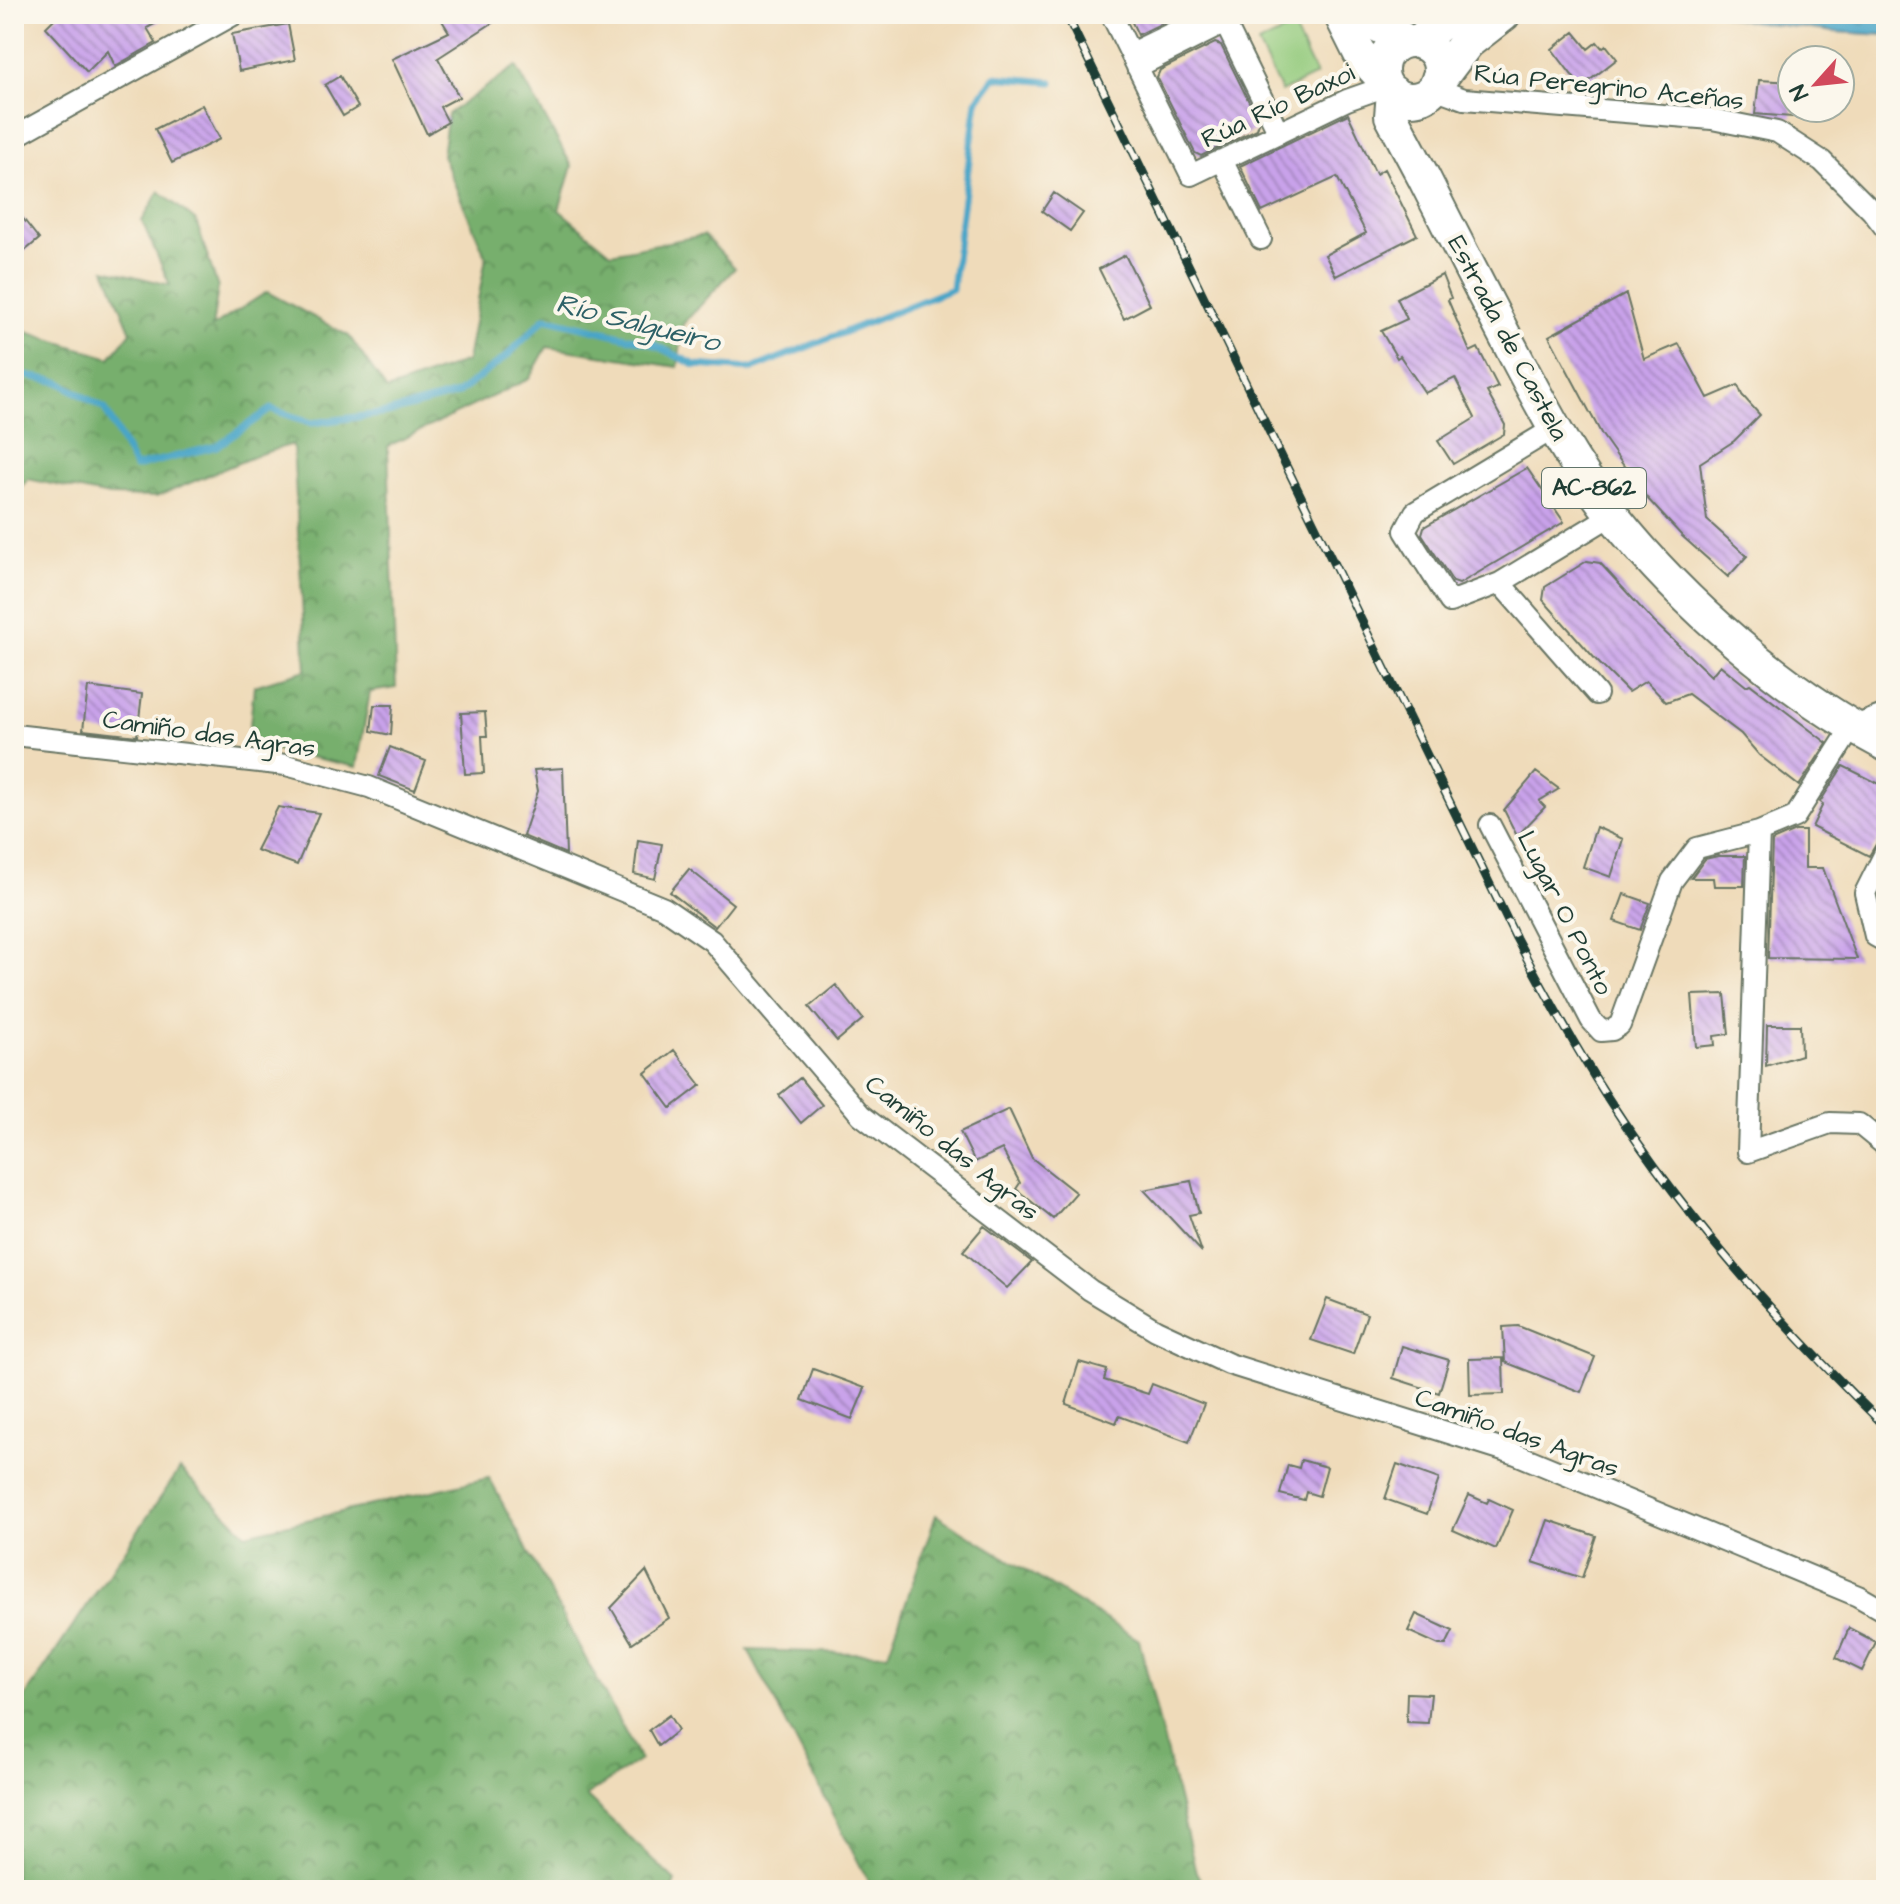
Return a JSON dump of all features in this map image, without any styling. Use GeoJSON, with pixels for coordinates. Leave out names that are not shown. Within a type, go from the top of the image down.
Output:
{"type":"FeatureCollection","features":[{"type":"Feature","properties":{"kind":"highway"},"geometry":{"type":"LineString","coordinates":[[1413,41],[1449,14]]}},
{"type":"Feature","properties":{"kind":"highway"},"geometry":{"type":"LineString","coordinates":[[1434,87],[1467,42],[1503,14]]}},
{"type":"Feature","properties":{"kind":"main road"},"geometry":{"type":"LineString","coordinates":[[1340,14],[1360,54],[1388,86],[1410,99],[1434,87]]}},
{"type":"Feature","properties":{"kind":"main road","name":"AC-862"},"geometry":{"type":"LineString","coordinates":[[1365,14],[1375,24],[1428,46],[1439,61],[1421,143],[1424,178]]}},
{"type":"Feature","properties":{"kind":"main road"},"geometry":{"type":"LineString","coordinates":[[1388,86],[1382,69],[1389,51],[1413,41]]}},
{"type":"Feature","properties":{"kind":"main road","name":"AC-862"},"geometry":{"type":"LineString","coordinates":[[1388,86],[1391,116],[1424,178]]}},
{"type":"Feature","properties":{"kind":"main road","name":"Estrada de Castela"},"geometry":{"type":"LineString","coordinates":[[1424,178],[1553,429],[1612,515],[1670,581],[1757,660],[1852,727],[1886,745]]}},
{"type":"Feature","properties":{"kind":"street"},"geometry":{"type":"LineString","coordinates":[[14,137],[235,14]]}},
{"type":"Feature","properties":{"kind":"street"},"geometry":{"type":"LineString","coordinates":[[1111,14],[1134,60],[1227,17],[1279,133]]}},
{"type":"Feature","properties":{"kind":"street","name":"Rúa Río Baxoi"},"geometry":{"type":"LineString","coordinates":[[1134,60],[1191,175],[1347,100],[1388,86]]}},
{"type":"Feature","properties":{"kind":"street","name":"Rúa Peregrino Aceñas"},"geometry":{"type":"LineString","coordinates":[[1434,87],[1464,99],[1712,119],[1777,132],[1822,161],[1886,229]]}},
{"type":"Feature","properties":{"kind":"street"},"geometry":{"type":"LineString","coordinates":[[1222,160],[1261,239]]}},
{"type":"Feature","properties":{"kind":"street"},"geometry":{"type":"LineString","coordinates":[[1553,429],[1415,512],[1405,531],[1450,602],[1500,583],[1612,515]]}},
{"type":"Feature","properties":{"kind":"street"},"geometry":{"type":"LineString","coordinates":[[1500,583],[1597,694]]}},
{"type":"Feature","properties":{"kind":"street"},"geometry":{"type":"LineString","coordinates":[[1852,727],[1886,714]]}},
{"type":"Feature","properties":{"kind":"street","name":"Lugar O Ponto"},"geometry":{"type":"LineString","coordinates":[[1490,825],[1591,1020],[1601,1031],[1612,1030],[1620,1025],[1672,881],[1697,848],[1759,832],[1795,817],[1852,727]]}},
{"type":"Feature","properties":{"kind":"street","name":"Camiño das Agras"},"geometry":{"type":"LineString","coordinates":[[14,735],[286,765],[369,787],[664,908],[712,941],[861,1115],[1090,1290],[1156,1330],[1229,1364],[1516,1454],[1858,1596],[1886,1612]]}},
{"type":"Feature","properties":{"kind":"street"},"geometry":{"type":"LineString","coordinates":[[1759,832],[1748,1152],[1830,1123],[1859,1124],[1886,1146]]}},
{"type":"Feature","properties":{"kind":"street"},"geometry":{"type":"LineString","coordinates":[[1886,851],[1865,893],[1875,936],[1886,942]]}},
{"type":"Feature","properties":{"kind":"green space"},"geometry":{"type":"Polygon","coordinates":[[[1293,27],[1316,75],[1281,92],[1258,44],[1293,27]]]}},
{"type":"Feature","properties":{"kind":"green space"},"geometry":{"type":"Polygon","coordinates":[[[516,66],[572,166],[559,210],[611,253],[704,235],[735,268],[683,324],[678,367],[547,347],[529,379],[388,446],[396,688],[370,692],[357,767],[248,744],[254,686],[306,670],[293,444],[260,454],[156,497],[109,496],[28,479],[14,497],[14,328],[110,358],[131,332],[105,269],[170,285],[142,221],[159,191],[196,221],[218,288],[212,327],[267,292],[349,336],[387,390],[467,361],[486,257],[442,155],[448,114],[516,66]]]}},
{"type":"Feature","properties":{"kind":"green space"},"geometry":{"type":"Polygon","coordinates":[[[180,1469],[246,1534],[489,1478],[640,1760],[586,1796],[675,1881],[671,1890],[14,1890],[14,1713],[180,1469]]]}},
{"type":"Feature","properties":{"kind":"green space"},"geometry":{"type":"Polygon","coordinates":[[[936,1515],[1139,1640],[1196,1872],[1206,1890],[873,1890],[748,1650],[888,1654],[936,1515]]]}},
{"type":"Feature","properties":{"kind":"water"},"geometry":{"type":"Polygon","coordinates":[[[1721,14],[1886,14],[1886,35],[1834,32],[1736,19],[1721,14]]]}},
{"type":"Feature","properties":{"kind":"building"},"geometry":{"type":"Polygon","coordinates":[[[59,14],[173,14],[147,28],[156,43],[115,66],[108,51],[87,72],[46,27],[59,14]]]}},
{"type":"Feature","properties":{"kind":"building"},"geometry":{"type":"Polygon","coordinates":[[[438,14],[506,14],[438,58],[459,97],[440,107],[448,122],[427,134],[392,59],[449,32],[438,14]]]}},
{"type":"Feature","properties":{"kind":"building"},"geometry":{"type":"Polygon","coordinates":[[[1128,14],[1181,14],[1138,35],[1128,14]]]}},
{"type":"Feature","properties":{"kind":"building"},"geometry":{"type":"Polygon","coordinates":[[[288,24],[295,60],[239,71],[232,34],[288,24]]]}},
{"type":"Feature","properties":{"kind":"building"},"geometry":{"type":"Polygon","coordinates":[[[1574,32],[1588,49],[1597,42],[1602,48],[1606,45],[1617,59],[1581,87],[1552,49],[1574,32]]]}},
{"type":"Feature","properties":{"kind":"building"},"geometry":{"type":"Polygon","coordinates":[[[1215,43],[1221,45],[1259,122],[1257,129],[1201,156],[1195,153],[1157,77],[1160,70],[1215,43]]]}},
{"type":"Feature","properties":{"kind":"building"},"geometry":{"type":"Polygon","coordinates":[[[340,76],[358,107],[343,116],[325,85],[340,76]]]}},
{"type":"Feature","properties":{"kind":"building"},"geometry":{"type":"Polygon","coordinates":[[[1759,80],[1776,81],[1776,116],[1755,114],[1759,80]]]}},
{"type":"Feature","properties":{"kind":"building"},"geometry":{"type":"Polygon","coordinates":[[[202,105],[220,139],[172,163],[155,129],[202,105]]]}},
{"type":"Feature","properties":{"kind":"building"},"geometry":{"type":"Polygon","coordinates":[[[1348,114],[1376,174],[1384,169],[1417,235],[1336,276],[1325,255],[1366,233],[1337,177],[1262,212],[1240,166],[1348,114]]]}},
{"type":"Feature","properties":{"kind":"building"},"geometry":{"type":"Polygon","coordinates":[[[1054,193],[1083,213],[1070,231],[1042,211],[1054,193]]]}},
{"type":"Feature","properties":{"kind":"building"},"geometry":{"type":"Polygon","coordinates":[[[14,207],[39,239],[14,260],[14,207]]]}},
{"type":"Feature","properties":{"kind":"building"},"geometry":{"type":"Polygon","coordinates":[[[1125,255],[1150,305],[1124,319],[1099,269],[1125,255]]]}},
{"type":"Feature","properties":{"kind":"building"},"geometry":{"type":"Polygon","coordinates":[[[1442,275],[1451,298],[1448,300],[1470,352],[1478,348],[1498,387],[1487,392],[1505,425],[1504,434],[1453,464],[1438,441],[1475,418],[1455,378],[1425,393],[1400,356],[1397,358],[1381,331],[1407,319],[1397,298],[1442,275]]]}},
{"type":"Feature","properties":{"kind":"building"},"geometry":{"type":"Polygon","coordinates":[[[1626,294],[1644,359],[1679,344],[1708,398],[1738,385],[1742,395],[1760,415],[1734,441],[1700,463],[1707,520],[1747,556],[1728,577],[1682,536],[1647,498],[1602,435],[1549,336],[1626,294]]]}},
{"type":"Feature","properties":{"kind":"building"},"geometry":{"type":"Polygon","coordinates":[[[1527,468],[1564,522],[1459,584],[1453,582],[1422,534],[1424,527],[1527,468]]]}},
{"type":"Feature","properties":{"kind":"building"},"geometry":{"type":"Polygon","coordinates":[[[1587,561],[1600,563],[1654,622],[1711,676],[1720,665],[1827,743],[1799,786],[1759,755],[1741,734],[1688,694],[1666,702],[1646,681],[1628,692],[1597,661],[1543,600],[1545,587],[1587,561]]]}},
{"type":"Feature","properties":{"kind":"building"},"geometry":{"type":"Polygon","coordinates":[[[88,687],[142,694],[137,736],[83,730],[88,687]]]}},
{"type":"Feature","properties":{"kind":"building"},"geometry":{"type":"Polygon","coordinates":[[[374,705],[393,705],[391,735],[371,731],[374,705]]]}},
{"type":"Feature","properties":{"kind":"building"},"geometry":{"type":"Polygon","coordinates":[[[485,712],[487,736],[482,736],[484,773],[465,774],[461,713],[485,712]]]}},
{"type":"Feature","properties":{"kind":"building"},"geometry":{"type":"Polygon","coordinates":[[[390,747],[426,761],[415,790],[379,776],[390,747]]]}},
{"type":"Feature","properties":{"kind":"building"},"geometry":{"type":"Polygon","coordinates":[[[1843,766],[1886,787],[1886,838],[1878,841],[1869,856],[1812,827],[1823,804],[1820,802],[1843,766]]]}},
{"type":"Feature","properties":{"kind":"building"},"geometry":{"type":"Polygon","coordinates":[[[563,768],[566,854],[523,836],[538,791],[534,770],[563,768]]]}},
{"type":"Feature","properties":{"kind":"building"},"geometry":{"type":"Polygon","coordinates":[[[1536,772],[1559,789],[1539,801],[1545,807],[1517,836],[1504,810],[1536,772]]]}},
{"type":"Feature","properties":{"kind":"building"},"geometry":{"type":"Polygon","coordinates":[[[278,807],[319,813],[297,865],[256,850],[278,807]]]}},
{"type":"Feature","properties":{"kind":"building"},"geometry":{"type":"Polygon","coordinates":[[[1596,827],[1623,839],[1611,877],[1583,867],[1596,827]]]}},
{"type":"Feature","properties":{"kind":"building"},"geometry":{"type":"Polygon","coordinates":[[[1795,831],[1805,831],[1805,868],[1823,868],[1857,959],[1768,958],[1772,841],[1795,831]]]}},
{"type":"Feature","properties":{"kind":"building"},"geometry":{"type":"Polygon","coordinates":[[[638,840],[662,844],[655,879],[634,874],[638,840]]]}},
{"type":"Feature","properties":{"kind":"building"},"geometry":{"type":"Polygon","coordinates":[[[1745,856],[1744,886],[1714,886],[1713,878],[1691,878],[1705,859],[1745,856]]]}},
{"type":"Feature","properties":{"kind":"building"},"geometry":{"type":"Polygon","coordinates":[[[689,869],[733,904],[715,927],[670,892],[689,869]]]}},
{"type":"Feature","properties":{"kind":"building"},"geometry":{"type":"Polygon","coordinates":[[[1624,894],[1650,903],[1640,930],[1614,921],[1624,894]]]}},
{"type":"Feature","properties":{"kind":"building"},"geometry":{"type":"Polygon","coordinates":[[[836,985],[863,1019],[837,1041],[809,1007],[836,985]]]}},
{"type":"Feature","properties":{"kind":"building"},"geometry":{"type":"Polygon","coordinates":[[[1725,994],[1729,1034],[1714,1036],[1715,1045],[1696,1047],[1692,995],[1725,994]]]}},
{"type":"Feature","properties":{"kind":"building"},"geometry":{"type":"Polygon","coordinates":[[[1767,1025],[1800,1025],[1801,1055],[1766,1066],[1767,1025]]]}},
{"type":"Feature","properties":{"kind":"building"},"geometry":{"type":"Polygon","coordinates":[[[674,1050],[701,1085],[671,1108],[645,1073],[674,1050]]]}},
{"type":"Feature","properties":{"kind":"building"},"geometry":{"type":"Polygon","coordinates":[[[800,1078],[822,1105],[801,1123],[779,1095],[800,1078]]]}},
{"type":"Feature","properties":{"kind":"building"},"geometry":{"type":"Polygon","coordinates":[[[1009,1109],[1032,1158],[1076,1193],[1053,1219],[1016,1189],[1020,1183],[1002,1149],[975,1162],[960,1132],[1009,1109]]]}},
{"type":"Feature","properties":{"kind":"building"},"geometry":{"type":"Polygon","coordinates":[[[1191,1181],[1199,1213],[1189,1215],[1202,1252],[1144,1190],[1191,1181]]]}},
{"type":"Feature","properties":{"kind":"building"},"geometry":{"type":"Polygon","coordinates":[[[984,1226],[1032,1262],[1007,1288],[963,1251],[984,1226]]]}},
{"type":"Feature","properties":{"kind":"building"},"geometry":{"type":"Polygon","coordinates":[[[1327,1299],[1367,1314],[1353,1354],[1311,1340],[1327,1299]]]}},
{"type":"Feature","properties":{"kind":"building"},"geometry":{"type":"Polygon","coordinates":[[[1518,1326],[1595,1357],[1581,1392],[1505,1362],[1503,1327],[1518,1326]]]}},
{"type":"Feature","properties":{"kind":"building"},"geometry":{"type":"Polygon","coordinates":[[[1402,1346],[1449,1360],[1439,1393],[1393,1378],[1402,1346]]]}},
{"type":"Feature","properties":{"kind":"building"},"geometry":{"type":"Polygon","coordinates":[[[1503,1358],[1504,1394],[1470,1395],[1469,1359],[1503,1358]]]}},
{"type":"Feature","properties":{"kind":"building"},"geometry":{"type":"Polygon","coordinates":[[[1079,1362],[1107,1370],[1104,1380],[1148,1394],[1152,1384],[1204,1404],[1189,1442],[1119,1416],[1116,1423],[1066,1404],[1079,1362]]]}},
{"type":"Feature","properties":{"kind":"building"},"geometry":{"type":"Polygon","coordinates":[[[813,1369],[865,1388],[852,1419],[802,1400],[813,1369]]]}},
{"type":"Feature","properties":{"kind":"building"},"geometry":{"type":"Polygon","coordinates":[[[1301,1460],[1327,1467],[1319,1496],[1306,1492],[1304,1500],[1280,1494],[1288,1465],[1299,1468],[1301,1460]]]}},
{"type":"Feature","properties":{"kind":"building"},"geometry":{"type":"Polygon","coordinates":[[[1397,1464],[1439,1479],[1427,1514],[1385,1499],[1397,1464]]]}},
{"type":"Feature","properties":{"kind":"building"},"geometry":{"type":"Polygon","coordinates":[[[1469,1495],[1487,1503],[1489,1499],[1513,1510],[1496,1549],[1453,1530],[1469,1495]]]}},
{"type":"Feature","properties":{"kind":"building"},"geometry":{"type":"Polygon","coordinates":[[[1548,1520],[1596,1536],[1582,1578],[1533,1562],[1548,1520]]]}},
{"type":"Feature","properties":{"kind":"building"},"geometry":{"type":"Polygon","coordinates":[[[646,1571],[669,1618],[632,1643],[611,1608],[646,1571]]]}},
{"type":"Feature","properties":{"kind":"building"},"geometry":{"type":"Polygon","coordinates":[[[1416,1614],[1453,1631],[1446,1645],[1439,1645],[1408,1631],[1416,1614]]]}},
{"type":"Feature","properties":{"kind":"building"},"geometry":{"type":"Polygon","coordinates":[[[1849,1628],[1876,1642],[1862,1671],[1836,1658],[1849,1628]]]}},
{"type":"Feature","properties":{"kind":"building"},"geometry":{"type":"Polygon","coordinates":[[[1407,1693],[1431,1694],[1428,1723],[1406,1722],[1407,1693]]]}},
{"type":"Feature","properties":{"kind":"building"},"geometry":{"type":"Polygon","coordinates":[[[669,1715],[678,1730],[658,1746],[649,1730],[669,1715]]]}},
{"type":"Feature","properties":{"kind":"waterway","name":"Río Salgueiro"},"geometry":{"type":"LineString","coordinates":[[14,373],[59,382],[105,409],[135,467],[217,446],[271,409],[312,423],[387,413],[457,394],[507,356],[545,318],[651,343],[695,365],[752,369],[952,289],[977,101],[995,77],[1052,82]]}},
{"type":"Feature","properties":{"kind":"railway"},"geometry":{"type":"LineString","coordinates":[[1066,14],[1516,938],[1574,1042],[1625,1124],[1693,1216],[1767,1304],[1886,1427]]}}]}
